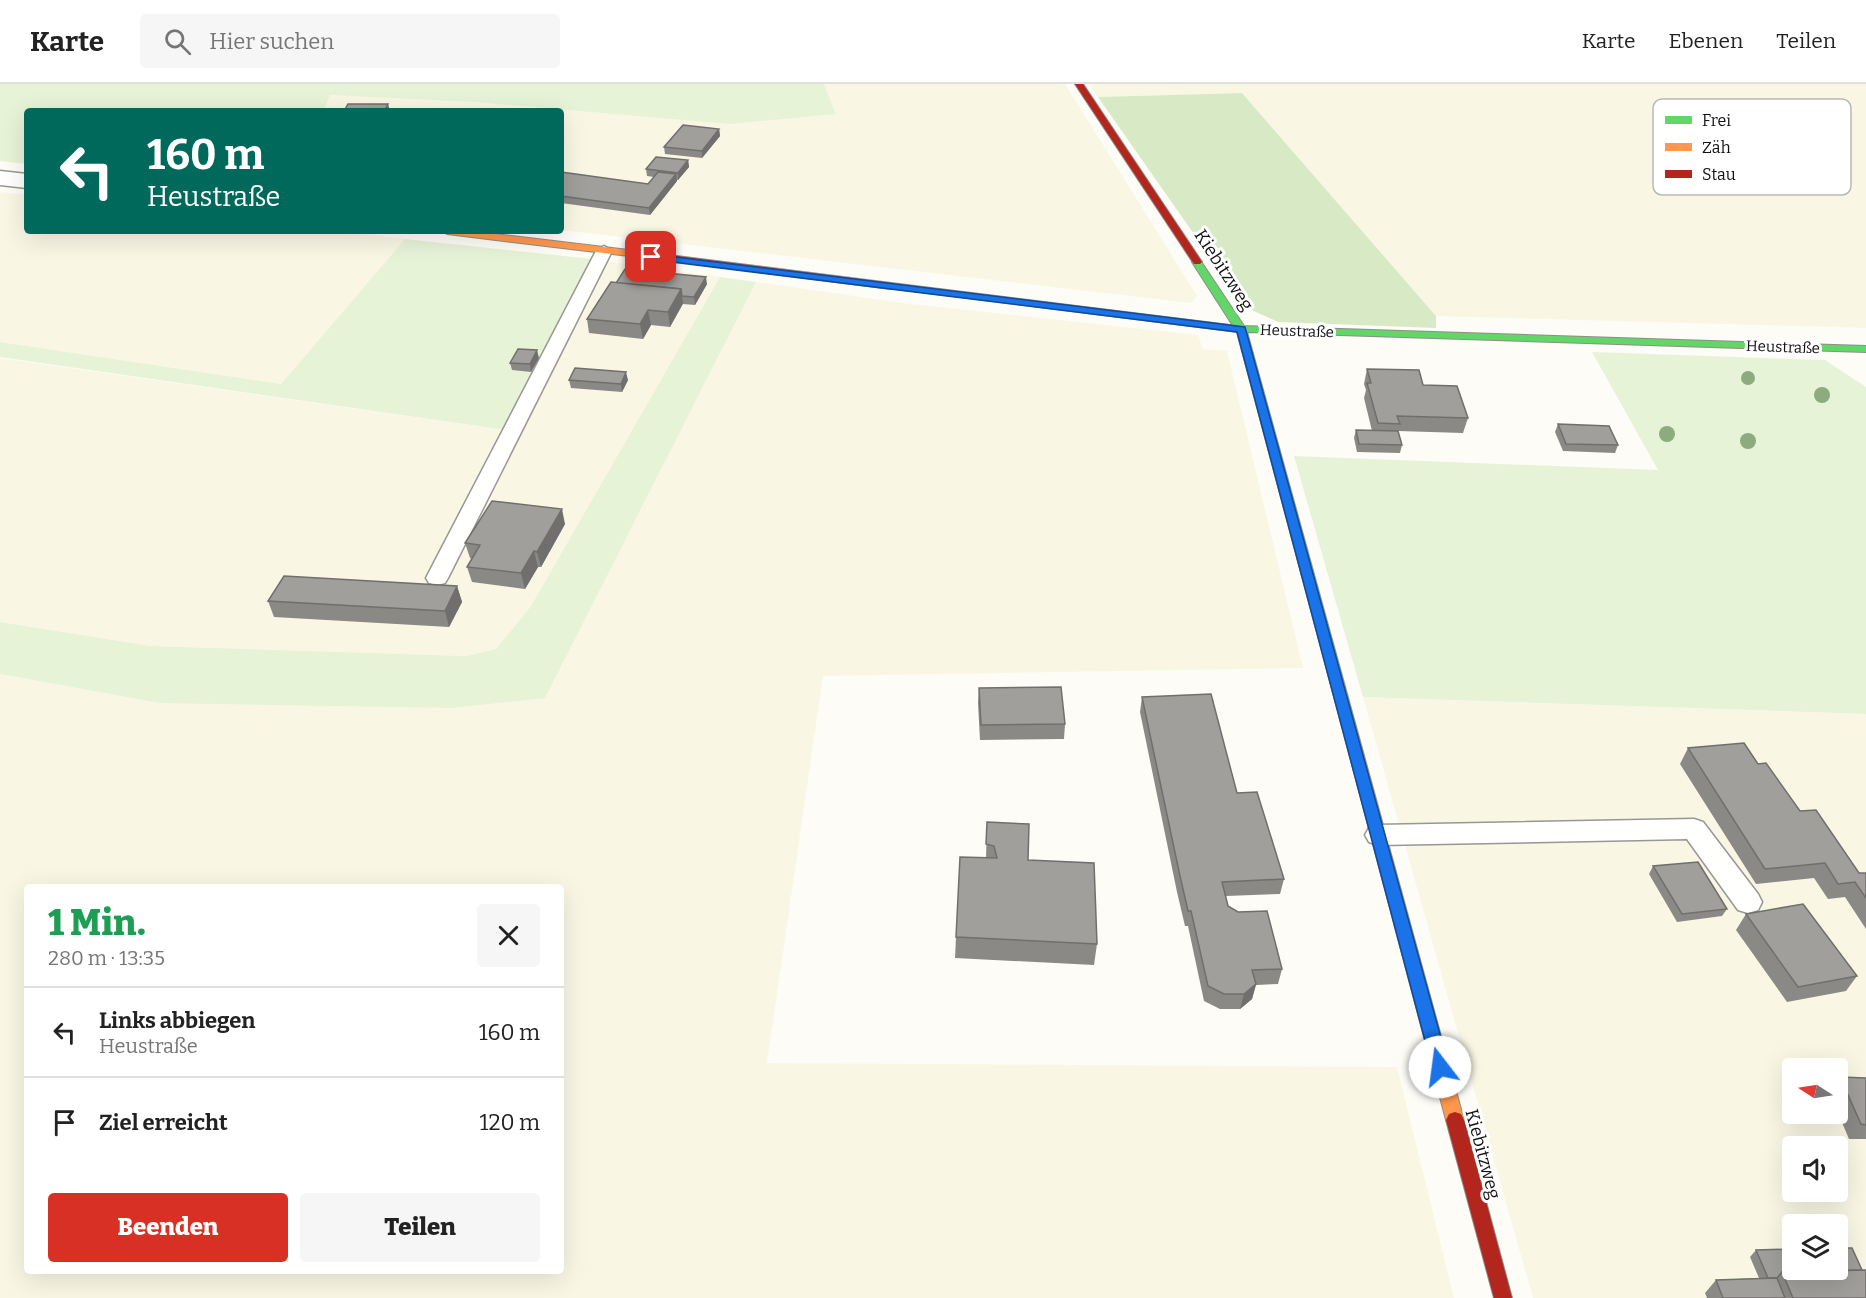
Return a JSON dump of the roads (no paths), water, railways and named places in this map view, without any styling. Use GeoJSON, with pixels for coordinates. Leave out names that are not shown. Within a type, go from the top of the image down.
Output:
{"type":"FeatureCollection","features":[{"type":"Feature","properties":{"kind":"street","name":"Kiebitzweg"},"geometry":{"type":"LineString","coordinates":[[1079,84],[1241,329],[1503,1298]]}},
{"type":"Feature","properties":{"kind":"street"},"geometry":{"type":"LineString","coordinates":[[0,178],[24,181]]}},
{"type":"Feature","properties":{"kind":"street","name":"Heustraße"},"geometry":{"type":"LineString","coordinates":[[471,234],[1241,329],[1866,349]]}},
{"type":"Feature","properties":{"kind":"lane"},"geometry":{"type":"LineString","coordinates":[[437,578],[604,251]]}},
{"type":"Feature","properties":{"kind":"lane"},"geometry":{"type":"LineString","coordinates":[[1378,836],[1694,829],[1748,902]]}}]}
